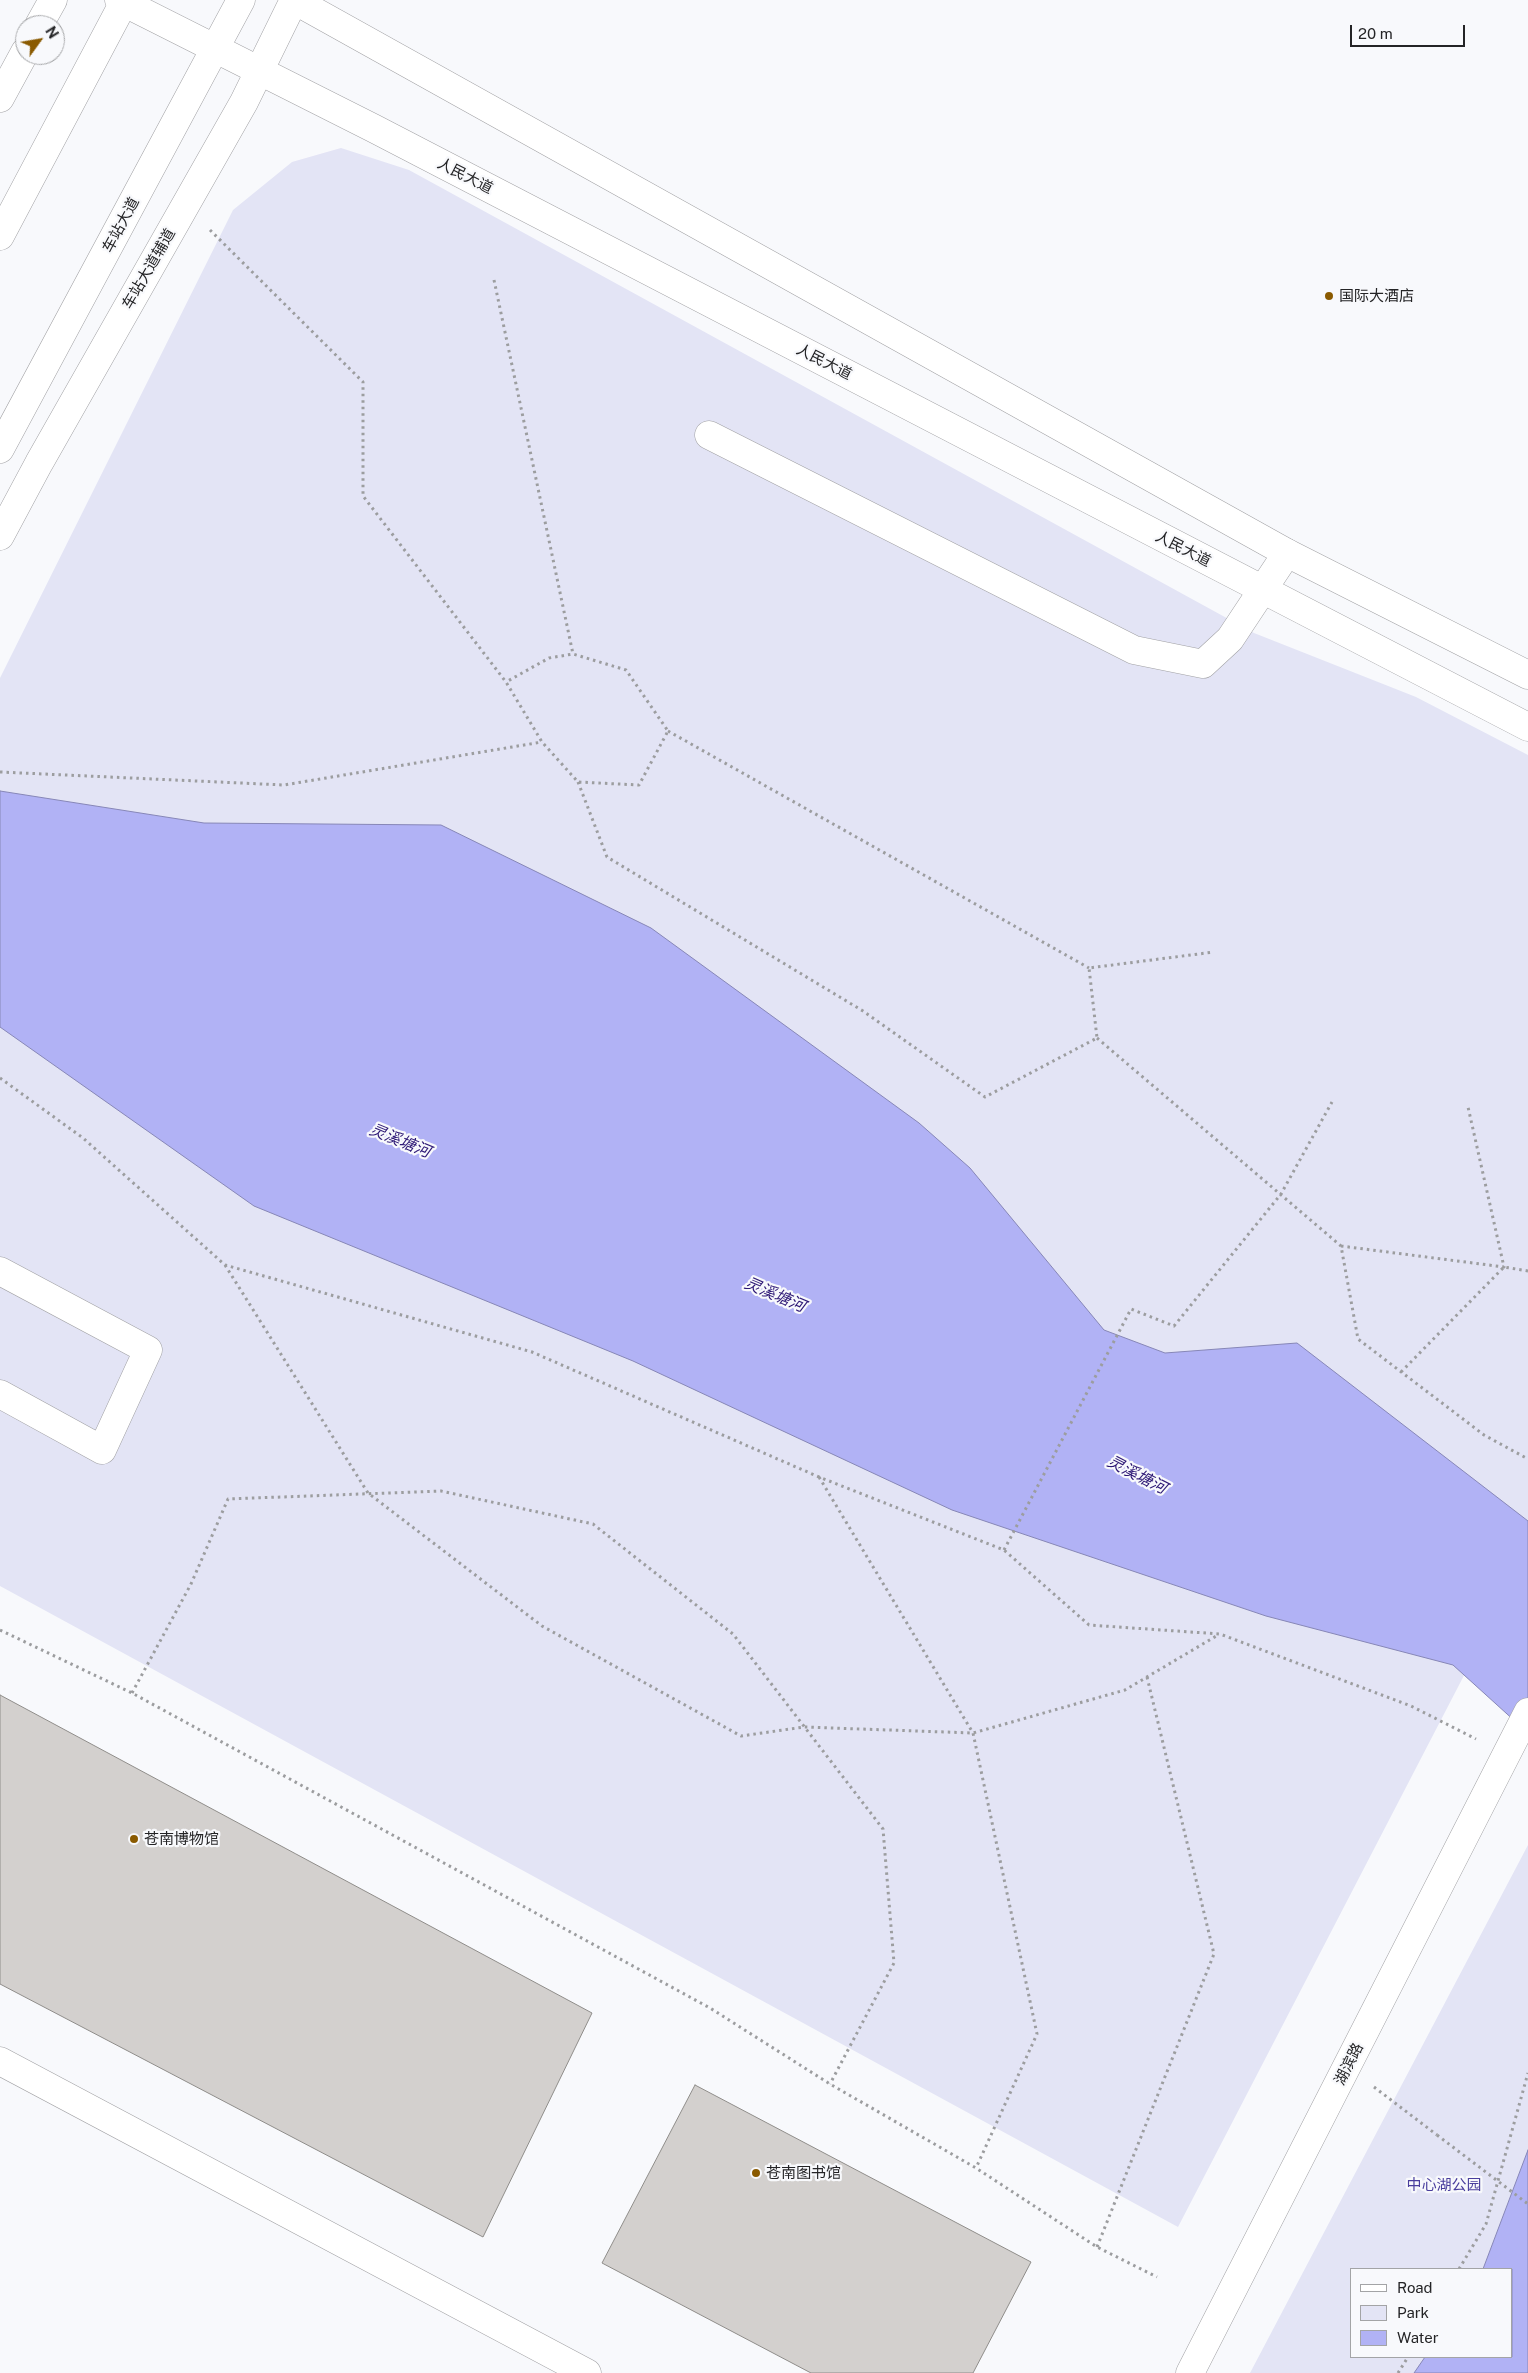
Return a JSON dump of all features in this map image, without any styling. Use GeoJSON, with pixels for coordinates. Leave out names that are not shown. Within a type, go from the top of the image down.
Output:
{"type":"FeatureCollection","features":[{"type":"Feature","properties":{"kind":"main road"},"geometry":{"type":"LineString","coordinates":[[45,15],[53,0]]}},
{"type":"Feature","properties":{"kind":"main road","name":"车站大道"},"geometry":{"type":"LineString","coordinates":[[0,449],[241,0]]}},
{"type":"Feature","properties":{"kind":"main road"},"geometry":{"type":"LineString","coordinates":[[294,0],[1286,553],[1528,675]]}},
{"type":"Feature","properties":{"kind":"main road","name":"车站大道辅道"},"geometry":{"type":"LineString","coordinates":[[0,536],[38,463],[244,102],[294,0]]}},
{"type":"Feature","properties":{"kind":"main road"},"geometry":{"type":"LineString","coordinates":[[0,236],[122,1]]}},
{"type":"Feature","properties":{"kind":"main road","name":"人民大道"},"geometry":{"type":"LineString","coordinates":[[122,1],[259,70],[1528,727]]}},
{"type":"Feature","properties":{"kind":"main road"},"geometry":{"type":"LineString","coordinates":[[0,98],[18,65]]}},
{"type":"Feature","properties":{"kind":"main road"},"geometry":{"type":"LineString","coordinates":[[709,435],[1134,650],[1203,664],[1230,639],[1286,553]]}},
{"type":"Feature","properties":{"kind":"main road"},"geometry":{"type":"LineString","coordinates":[[0,1271],[148,1350],[102,1450],[0,1394]]}},
{"type":"Feature","properties":{"kind":"main road","name":"湖滨路"},"geometry":{"type":"LineString","coordinates":[[1190,2373],[1528,1712]]}},
{"type":"Feature","properties":{"kind":"main road"},"geometry":{"type":"LineString","coordinates":[[0,2061],[587,2373]]}},
{"type":"Feature","properties":{"kind":"path"},"geometry":{"type":"LineString","coordinates":[[204,224],[363,382],[363,496],[506,682],[542,742],[578,782],[607,857],[863,1011],[985,1097],[1098,1038]]}},
{"type":"Feature","properties":{"kind":"path"},"geometry":{"type":"LineString","coordinates":[[494,280],[574,654]]}},
{"type":"Feature","properties":{"kind":"path"},"geometry":{"type":"LineString","coordinates":[[506,682],[549,658],[574,654],[626,670],[668,731],[1088,968],[1214,952]]}},
{"type":"Feature","properties":{"kind":"path"},"geometry":{"type":"LineString","coordinates":[[578,782],[639,785],[668,731]]}},
{"type":"Feature","properties":{"kind":"path"},"geometry":{"type":"LineString","coordinates":[[0,772],[284,785],[542,742]]}},
{"type":"Feature","properties":{"kind":"path"},"geometry":{"type":"LineString","coordinates":[[1088,968],[1098,1038],[1341,1246],[1528,1271]]}},
{"type":"Feature","properties":{"kind":"path"},"geometry":{"type":"LineString","coordinates":[[0,1078],[83,1138],[225,1265],[368,1493],[542,1626],[741,1736],[804,1727],[973,1733],[1125,1690],[1220,1634]]}},
{"type":"Feature","properties":{"kind":"path"},"geometry":{"type":"LineString","coordinates":[[1004,1550],[1131,1309],[1174,1326],[1281,1194],[1332,1102]]}},
{"type":"Feature","properties":{"kind":"path"},"geometry":{"type":"LineString","coordinates":[[1468,1107],[1504,1267]]}},
{"type":"Feature","properties":{"kind":"path"},"geometry":{"type":"LineString","coordinates":[[1341,1246],[1358,1339],[1484,1435],[1528,1459]]}},
{"type":"Feature","properties":{"kind":"path"},"geometry":{"type":"LineString","coordinates":[[225,1265],[532,1352],[819,1477],[1004,1550],[1089,1625],[1220,1634],[1411,1706],[1476,1739]]}},
{"type":"Feature","properties":{"kind":"path"},"geometry":{"type":"LineString","coordinates":[[1401,1372],[1504,1267]]}},
{"type":"Feature","properties":{"kind":"path"},"geometry":{"type":"LineString","coordinates":[[819,1477],[973,1733],[1037,2034],[976,2168]]}},
{"type":"Feature","properties":{"kind":"path"},"geometry":{"type":"LineString","coordinates":[[132,1693],[191,1584],[228,1499],[441,1490],[593,1524],[733,1634],[883,1829],[894,1963],[830,2084]]}},
{"type":"Feature","properties":{"kind":"path"},"geometry":{"type":"LineString","coordinates":[[0,1630],[132,1693],[710,2008],[830,2084],[976,2168],[1097,2247],[1157,2277]]}},
{"type":"Feature","properties":{"kind":"path"},"geometry":{"type":"LineString","coordinates":[[1097,2247],[1214,1954],[1147,1677]]}},
{"type":"Feature","properties":{"kind":"path"},"geometry":{"type":"LineString","coordinates":[[1347,2067],[1528,2204]]}},
{"type":"Feature","properties":{"kind":"path"},"geometry":{"type":"LineString","coordinates":[[1460,2268],[1486,2224],[1528,2073]]}},
{"type":"Feature","properties":{"kind":"path"},"geometry":{"type":"LineString","coordinates":[[1398,2373],[1407,2358]]}},
{"type":"Feature","properties":{"kind":"green space"},"geometry":{"type":"Polygon","coordinates":[[[341,148],[409,170],[1254,633],[1416,697],[1528,755],[1528,1552],[1178,2227],[0,1586],[0,678],[233,210],[292,162],[341,148]]]}},
{"type":"Feature","properties":{"kind":"green space","name":"中心湖公园"},"geometry":{"type":"Polygon","coordinates":[[[1528,1845],[1528,2373],[1250,2373],[1528,1845]]]}},
{"type":"Feature","properties":{"kind":"water","name":"灵溪塘河"},"geometry":{"type":"Polygon","coordinates":[[[0,791],[204,823],[441,825],[651,928],[919,1123],[970,1168],[1104,1330],[1165,1353],[1297,1343],[1528,1521],[1528,1733],[1453,1665],[1266,1616],[952,1510],[633,1361],[254,1206],[0,1027],[0,791]]]}},
{"type":"Feature","properties":{"kind":"water"},"geometry":{"type":"Polygon","coordinates":[[[1528,2150],[1528,2373],[1414,2373],[1424,2358],[1513,2358],[1513,2268],[1483,2268],[1528,2150]]]}},
{"type":"Feature","properties":{"kind":"building","name":"苍南博物馆"},"geometry":{"type":"Polygon","coordinates":[[[0,1695],[592,2013],[483,2237],[0,1984],[0,1695]]]}},
{"type":"Feature","properties":{"kind":"building","name":"苍南图书馆"},"geometry":{"type":"Polygon","coordinates":[[[695,2085],[1031,2262],[973,2373],[811,2373],[602,2263],[695,2085]]]}},
{"type":"Feature","properties":{"kind":"place","name":"国际大酒店"},"geometry":{"type":"Point","coordinates":[1329,296]}},
{"type":"Feature","properties":{"kind":"place","name":"苍南博物馆"},"geometry":{"type":"Point","coordinates":[134,1839]}},
{"type":"Feature","properties":{"kind":"place","name":"苍南图书馆"},"geometry":{"type":"Point","coordinates":[756,2173]}}]}
